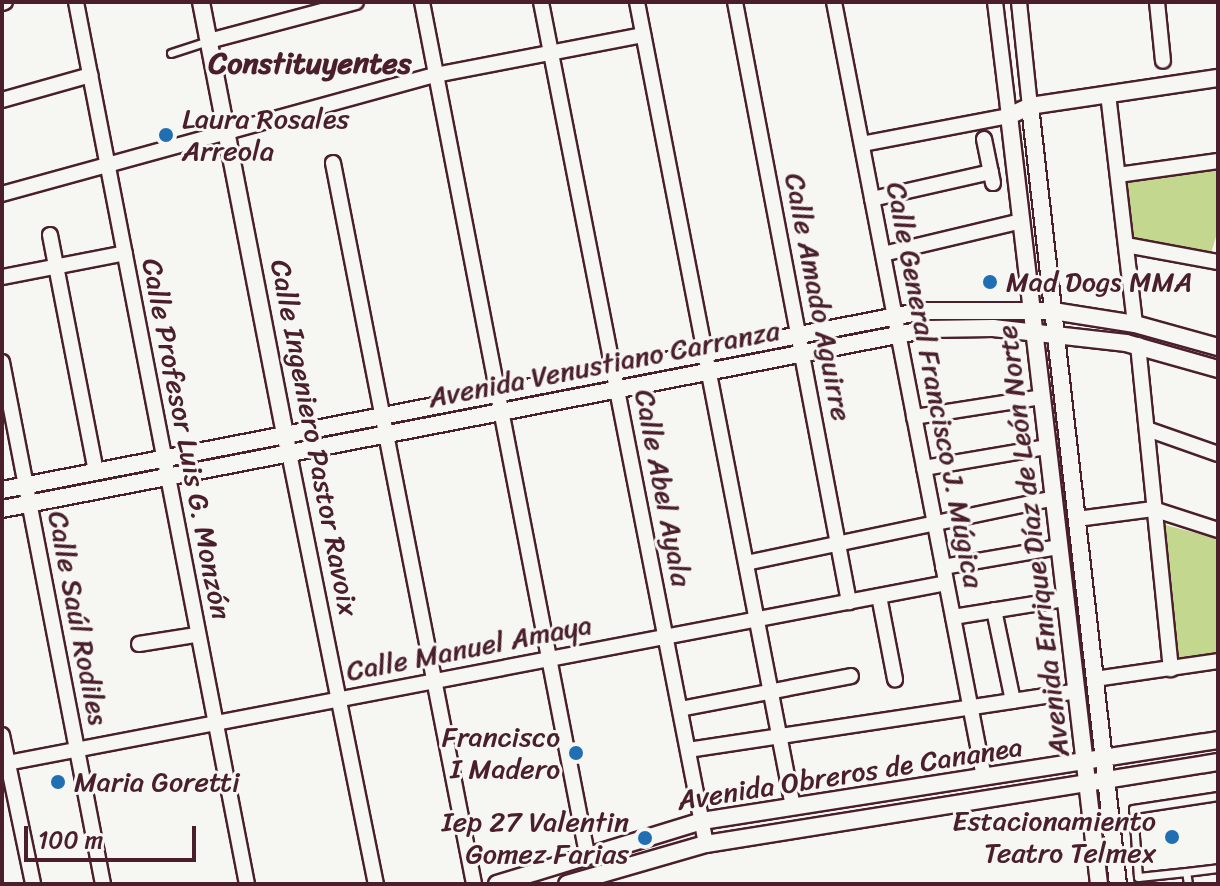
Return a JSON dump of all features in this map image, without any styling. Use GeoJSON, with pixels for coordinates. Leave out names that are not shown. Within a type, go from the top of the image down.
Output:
{"type":"FeatureCollection","features":[{"type":"Feature","properties":{"kind":"street","name":"Calle Profesor Luis G. Monzón"},"geometry":{"type":"LineString","coordinates":[[76,2],[169,476],[196,635],[247,884]]}},
{"type":"Feature","properties":{"kind":"street","name":"Calle Ingeniero Pastor Ravoix"},"geometry":{"type":"LineString","coordinates":[[201,2],[376,884]]}},
{"type":"Feature","properties":{"kind":"street"},"geometry":{"type":"LineString","coordinates":[[209,41],[356,2]]}},
{"type":"Feature","properties":{"kind":"street"},"geometry":{"type":"LineString","coordinates":[[422,2],[587,854]]}},
{"type":"Feature","properties":{"kind":"street","name":"Calle Abel Ayala"},"geometry":{"type":"LineString","coordinates":[[541,2],[706,844]]}},
{"type":"Feature","properties":{"kind":"street"},"geometry":{"type":"LineString","coordinates":[[637,2],[793,807]]}},
{"type":"Feature","properties":{"kind":"street","name":"Calle Amado Aguirre"},"geometry":{"type":"LineString","coordinates":[[735,2],[849,602]]}},
{"type":"Feature","properties":{"kind":"street","name":"Calle General Francisco J. Múgica"},"geometry":{"type":"LineString","coordinates":[[834,2],[984,777]]}},
{"type":"Feature","properties":{"kind":"street","name":"Avenida Enrique Díaz de León Norte"},"geometry":{"type":"LineString","coordinates":[[995,2],[1099,884]]}},
{"type":"Feature","properties":{"kind":"street","name":"Avenida Enrique Díaz de León Norte"},"geometry":{"type":"LineString","coordinates":[[1019,2],[1117,882]]}},
{"type":"Feature","properties":{"kind":"street"},"geometry":{"type":"LineString","coordinates":[[1157,2],[1163,61]]}},
{"type":"Feature","properties":{"kind":"street"},"geometry":{"type":"LineString","coordinates":[[2,194],[435,75],[550,50],[643,35]]}},
{"type":"Feature","properties":{"kind":"street"},"geometry":{"type":"LineString","coordinates":[[2,100],[91,75]]}},
{"type":"Feature","properties":{"kind":"street"},"geometry":{"type":"LineString","coordinates":[[862,144],[1009,116],[1030,106],[1218,78]]}},
{"type":"Feature","properties":{"kind":"street"},"geometry":{"type":"LineString","coordinates":[[1108,94],[1135,324]]}},
{"type":"Feature","properties":{"kind":"street"},"geometry":{"type":"LineString","coordinates":[[984,139],[991,171]]}},
{"type":"Feature","properties":{"kind":"street"},"geometry":{"type":"LineString","coordinates":[[872,199],[991,171],[1013,154]]}},
{"type":"Feature","properties":{"kind":"street"},"geometry":{"type":"LineString","coordinates":[[1118,175],[1218,161]]}},
{"type":"Feature","properties":{"kind":"street"},"geometry":{"type":"LineString","coordinates":[[333,163],[431,682],[474,884]]}},
{"type":"Feature","properties":{"kind":"street"},"geometry":{"type":"LineString","coordinates":[[883,254],[1021,221]]}},
{"type":"Feature","properties":{"kind":"street"},"geometry":{"type":"LineString","coordinates":[[50,235],[96,472]]}},
{"type":"Feature","properties":{"kind":"street"},"geometry":{"type":"LineString","coordinates":[[1126,245],[1215,261],[1218,244]]}},
{"type":"Feature","properties":{"kind":"street"},"geometry":{"type":"LineString","coordinates":[[2,277],[125,253]]}},
{"type":"Feature","properties":{"kind":"street","name":"Avenida Venustiano Carranza"},"geometry":{"type":"LineString","coordinates":[[2,490],[285,435],[384,425],[500,403],[897,325],[948,308],[1053,311],[1135,324],[1218,347]]}},
{"type":"Feature","properties":{"kind":"street","name":"Avenida Venustiano Carranza"},"geometry":{"type":"LineString","coordinates":[[897,325],[1034,332],[1138,345],[1218,369]]}},
{"type":"Feature","properties":{"kind":"street"},"geometry":{"type":"LineString","coordinates":[[1138,345],[1171,669]]}},
{"type":"Feature","properties":{"kind":"street","name":"Calle Saúl Rodiles"},"geometry":{"type":"LineString","coordinates":[[2,362],[103,884]]}},
{"type":"Feature","properties":{"kind":"street"},"geometry":{"type":"LineString","coordinates":[[914,417],[1042,397]]}},
{"type":"Feature","properties":{"kind":"street","name":"Avenida Venustiano Carranza"},"geometry":{"type":"LineString","coordinates":[[2,509],[289,453],[384,425]]}},
{"type":"Feature","properties":{"kind":"street"},"geometry":{"type":"LineString","coordinates":[[1147,429],[1218,454]]}},
{"type":"Feature","properties":{"kind":"street"},"geometry":{"type":"LineString","coordinates":[[924,468],[1047,447]]}},
{"type":"Feature","properties":{"kind":"street"},"geometry":{"type":"LineString","coordinates":[[746,563],[1054,498]]}},
{"type":"Feature","properties":{"kind":"street"},"geometry":{"type":"LineString","coordinates":[[1077,519],[1153,509],[1218,530]]}},
{"type":"Feature","properties":{"kind":"street"},"geometry":{"type":"LineString","coordinates":[[943,567],[1059,547]]}},
{"type":"Feature","properties":{"kind":"street","name":"Calle Manuel Amaya"},"geometry":{"type":"LineString","coordinates":[[5,763],[946,583]]}},
{"type":"Feature","properties":{"kind":"street"},"geometry":{"type":"LineString","coordinates":[[879,596],[895,679]]}},
{"type":"Feature","properties":{"kind":"street"},"geometry":{"type":"LineString","coordinates":[[953,617],[1065,599]]}},
{"type":"Feature","properties":{"kind":"street"},"geometry":{"type":"LineString","coordinates":[[994,610],[1013,701]]}},
{"type":"Feature","properties":{"kind":"street"},"geometry":{"type":"LineString","coordinates":[[139,644],[196,635]]}},
{"type":"Feature","properties":{"kind":"street"},"geometry":{"type":"LineString","coordinates":[[1095,679],[1218,661]]}},
{"type":"Feature","properties":{"kind":"street"},"geometry":{"type":"LineString","coordinates":[[680,709],[851,676]]}},
{"type":"Feature","properties":{"kind":"street"},"geometry":{"type":"LineString","coordinates":[[688,750],[1076,691]]}},
{"type":"Feature","properties":{"kind":"street"},"geometry":{"type":"LineString","coordinates":[[2,735],[5,763],[33,884]]}},
{"type":"Feature","properties":{"kind":"street","name":"Avenida Obreros de Cananea"},"geometry":{"type":"LineString","coordinates":[[497,884],[702,821],[1218,740]]}},
{"type":"Feature","properties":{"kind":"street","name":"Avenida Obreros de Cananea"},"geometry":{"type":"LineString","coordinates":[[567,884],[706,844],[1218,762]]}},
{"type":"Feature","properties":{"kind":"lane"},"geometry":{"type":"LineString","coordinates":[[171,53],[209,41]]}},
{"type":"Feature","properties":{"kind":"lane"},"geometry":{"type":"LineString","coordinates":[[1138,877],[1133,809],[1218,796]]}},
{"type":"Feature","properties":{"kind":"lane"},"geometry":{"type":"LineString","coordinates":[[1117,882],[1218,868]]}},
{"type":"Feature","properties":{"kind":"lane"},"geometry":{"type":"LineString","coordinates":[[1186,872],[1188,884]]}},
{"type":"Feature","properties":{"kind":"green space"},"geometry":{"type":"Polygon","coordinates":[[[1218,167],[1218,230],[1211,253],[1129,241],[1124,181],[1218,167]]]}},
{"type":"Feature","properties":{"kind":"green space"},"geometry":{"type":"Polygon","coordinates":[[[1162,524],[1218,539],[1218,658],[1176,665],[1162,524]]]}},
{"type":"Feature","properties":{"kind":"place","name":"Laura Rosales Arreola"},"geometry":{"type":"Point","coordinates":[166,135]}},
{"type":"Feature","properties":{"kind":"place","name":"Mad Dogs MMA"},"geometry":{"type":"Point","coordinates":[990,282]}},
{"type":"Feature","properties":{"kind":"place","name":"Francisco I Madero"},"geometry":{"type":"Point","coordinates":[576,753]}},
{"type":"Feature","properties":{"kind":"place","name":"Maria Goretti"},"geometry":{"type":"Point","coordinates":[58,782]}},
{"type":"Feature","properties":{"kind":"place","name":"Estacionamiento Teatro Telmex"},"geometry":{"type":"Point","coordinates":[1172,837]}},
{"type":"Feature","properties":{"kind":"place","name":"Iep 27 Valentin Gomez Farias"},"geometry":{"type":"Point","coordinates":[645,838]}},
{"type":"Feature","properties":{"kind":"district","name":"Constituyentes"},"geometry":{"type":"Point","coordinates":[310,63]}}]}
